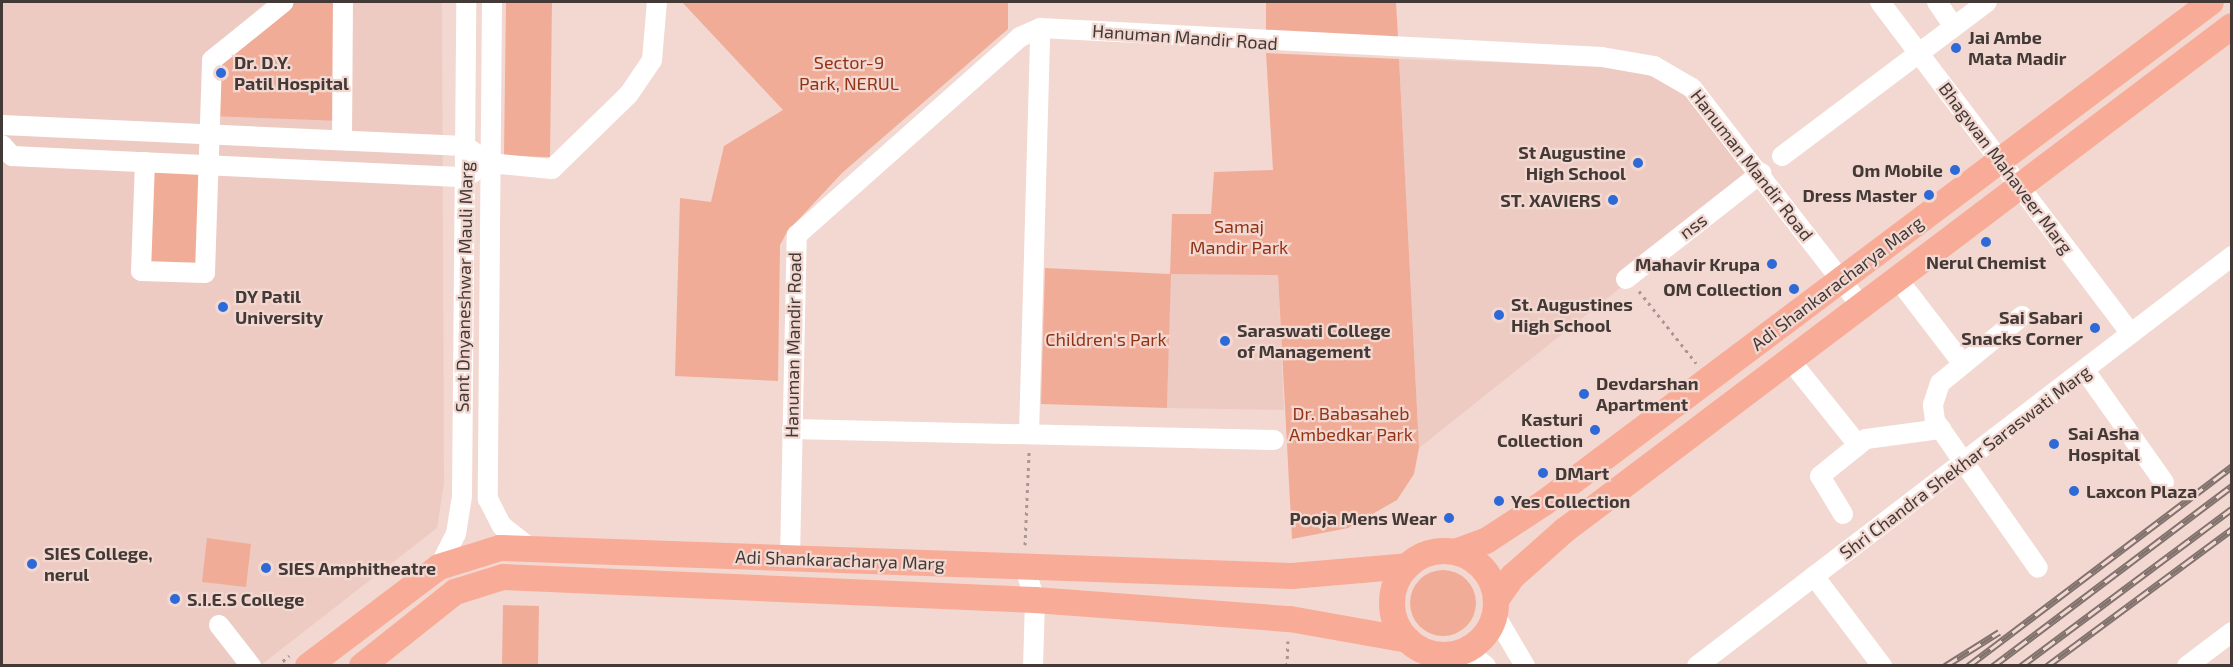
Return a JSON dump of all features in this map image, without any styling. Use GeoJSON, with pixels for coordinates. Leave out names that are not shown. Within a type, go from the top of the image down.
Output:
{"type":"FeatureCollection","features":[{"type":"Feature","properties":{"kind":"main road","name":"Adi Shankaracharya Marg"},"geometry":{"type":"LineString","coordinates":[[1455,552],[1515,523],[2211,2]]}},
{"type":"Feature","properties":{"kind":"main road","name":"Adi Shankaracharya Marg"},"geometry":{"type":"LineString","coordinates":[[1495,608],[1513,576],[1565,530],[2232,26]]}},
{"type":"Feature","properties":{"kind":"main road","name":"Adi Shankaracharya Marg"},"geometry":{"type":"LineString","coordinates":[[302,658],[439,567],[480,550],[531,548],[1024,568],[1292,576],[1408,566]]}},
{"type":"Feature","properties":{"kind":"main road"},"geometry":{"type":"LineString","coordinates":[[1455,552],[1484,570],[1495,608],[1479,642],[1463,659],[1428,652],[1408,640],[1393,612],[1393,595],[1408,566],[1422,556],[1455,552]]}},
{"type":"Feature","properties":{"kind":"main road","name":"Adi Shankaracharya Marg"},"geometry":{"type":"LineString","coordinates":[[362,666],[455,592],[503,577],[1035,600],[1290,620],[1408,640]]}},
{"type":"Feature","properties":{"kind":"street"},"geometry":{"type":"LineString","coordinates":[[145,162],[141,271],[205,273],[212,60],[284,2]]}},
{"type":"Feature","properties":{"kind":"street"},"geometry":{"type":"LineString","coordinates":[[342,140],[343,2]]}},
{"type":"Feature","properties":{"kind":"street","name":"Sant Dnyaneshwar Mauli Marg"},"geometry":{"type":"LineString","coordinates":[[439,567],[452,545],[461,507],[466,2]]}},
{"type":"Feature","properties":{"kind":"street","name":"Sant Dnyaneshwar Mauli Marg"},"geometry":{"type":"LineString","coordinates":[[492,2],[488,499],[502,526],[531,548]]}},
{"type":"Feature","properties":{"kind":"street"},"geometry":{"type":"LineString","coordinates":[[2,125],[465,146],[490,163],[552,169],[629,94],[652,60],[657,2]]}},
{"type":"Feature","properties":{"kind":"street","name":"Bhagwan Mahaveer Marg"},"geometry":{"type":"LineString","coordinates":[[1880,2],[2131,333]]}},
{"type":"Feature","properties":{"kind":"street"},"geometry":{"type":"LineString","coordinates":[[1937,2],[1954,27]]}},
{"type":"Feature","properties":{"kind":"street"},"geometry":{"type":"LineString","coordinates":[[1782,156],[1986,2]]}},
{"type":"Feature","properties":{"kind":"street"},"geometry":{"type":"LineString","coordinates":[[1029,434],[1040,28]]}},
{"type":"Feature","properties":{"kind":"street","name":"Hanuman Mandir Road"},"geometry":{"type":"LineString","coordinates":[[790,558],[797,235],[1020,37],[1040,28],[1602,57],[1654,66],[1692,88],[1761,173],[1860,306]]}},
{"type":"Feature","properties":{"kind":"street"},"geometry":{"type":"LineString","coordinates":[[2,145],[12,156],[465,177],[490,163]]}},
{"type":"Feature","properties":{"kind":"street","name":"nss"},"geometry":{"type":"LineString","coordinates":[[1627,279],[1761,173]]}},
{"type":"Feature","properties":{"kind":"street","name":"Shri Chandra Shekhar Saraswati Marg"},"geometry":{"type":"LineString","coordinates":[[1696,666],[2088,370],[2131,333],[2228,266]]}},
{"type":"Feature","properties":{"kind":"street"},"geometry":{"type":"LineString","coordinates":[[1897,278],[1963,364]]}},
{"type":"Feature","properties":{"kind":"street"},"geometry":{"type":"LineString","coordinates":[[2022,316],[1940,383],[1933,405],[1941,429],[2038,568]]}},
{"type":"Feature","properties":{"kind":"street"},"geometry":{"type":"LineString","coordinates":[[1790,360],[1858,445]]}},
{"type":"Feature","properties":{"kind":"street"},"geometry":{"type":"LineString","coordinates":[[2088,370],[2163,461]]}},
{"type":"Feature","properties":{"kind":"street"},"geometry":{"type":"LineString","coordinates":[[2088,370],[2164,482]]}},
{"type":"Feature","properties":{"kind":"street"},"geometry":{"type":"LineString","coordinates":[[792,429],[1274,440]]}},
{"type":"Feature","properties":{"kind":"street"},"geometry":{"type":"LineString","coordinates":[[1843,514],[1820,477],[1858,445],[1878,436],[1941,429]]}},
{"type":"Feature","properties":{"kind":"street"},"geometry":{"type":"LineString","coordinates":[[1024,568],[1035,600],[1033,666]]}},
{"type":"Feature","properties":{"kind":"street"},"geometry":{"type":"LineString","coordinates":[[1814,576],[1882,666]]}},
{"type":"Feature","properties":{"kind":"street"},"geometry":{"type":"LineString","coordinates":[[1495,608],[1525,666]]}},
{"type":"Feature","properties":{"kind":"street"},"geometry":{"type":"LineString","coordinates":[[219,625],[251,666]]}},
{"type":"Feature","properties":{"kind":"street"},"geometry":{"type":"LineString","coordinates":[[2187,666],[2232,632]]}},
{"type":"Feature","properties":{"kind":"path"},"geometry":{"type":"LineString","coordinates":[[1627,279],[1697,364]]}},
{"type":"Feature","properties":{"kind":"path"},"geometry":{"type":"LineString","coordinates":[[1024,568],[1029,434]]}},
{"type":"Feature","properties":{"kind":"path"},"geometry":{"type":"LineString","coordinates":[[277,666],[302,658]]}},
{"type":"Feature","properties":{"kind":"shaded area"},"geometry":{"type":"Polygon","coordinates":[[[2,2],[442,2],[444,483],[437,528],[261,665],[2,665],[2,2]]]}},
{"type":"Feature","properties":{"kind":"shaded area","name":"St. Augustines High School"},"geometry":{"type":"Polygon","coordinates":[[[1399,59],[1601,66],[1651,75],[1686,95],[1753,182],[1419,448],[1399,59]]]}},
{"type":"Feature","properties":{"kind":"shaded area","name":"Saraswati College of Management"},"geometry":{"type":"Polygon","coordinates":[[[1170,274],[1278,274],[1284,410],[1167,408],[1170,274]]]}},
{"type":"Feature","properties":{"kind":"green space"},"geometry":{"type":"Polygon","coordinates":[[[284,2],[343,2],[342,121],[210,116],[212,60],[284,2]]]}},
{"type":"Feature","properties":{"kind":"green space"},"geometry":{"type":"Polygon","coordinates":[[[506,2],[552,2],[550,157],[504,156],[506,2]]]}},
{"type":"Feature","properties":{"kind":"green space","name":"Sector-9 Park, NERUL"},"geometry":{"type":"Polygon","coordinates":[[[682,2],[1008,2],[1008,29],[842,173],[787,232],[780,245],[778,381],[675,376],[680,198],[711,202],[724,146],[783,110],[682,2]]]}},
{"type":"Feature","properties":{"kind":"green space"},"geometry":{"type":"Polygon","coordinates":[[[1266,2],[1396,2],[1398,37],[1266,33],[1266,2]]]}},
{"type":"Feature","properties":{"kind":"green space","name":"Dr. Babasaheb Ambedkar Park"},"geometry":{"type":"Polygon","coordinates":[[[1266,53],[1399,59],[1419,448],[1414,474],[1397,500],[1348,528],[1292,539],[1278,275],[1171,274],[1167,408],[1041,404],[1045,268],[1170,274],[1172,214],[1211,214],[1214,172],[1273,170],[1266,53]]]}},
{"type":"Feature","properties":{"kind":"green space"},"geometry":{"type":"Polygon","coordinates":[[[145,162],[209,166],[205,273],[141,271],[145,162]]]}},
{"type":"Feature","properties":{"kind":"green space"},"geometry":{"type":"Polygon","coordinates":[[[207,538],[251,544],[246,587],[202,582],[207,538]]]}},
{"type":"Feature","properties":{"kind":"green space"},"geometry":{"type":"Polygon","coordinates":[[[1449,570],[1467,579],[1474,590],[1476,603],[1474,616],[1467,627],[1456,634],[1437,636],[1419,627],[1412,616],[1410,597],[1419,579],[1430,572],[1449,570]]]}},
{"type":"Feature","properties":{"kind":"green space"},"geometry":{"type":"Polygon","coordinates":[[[503,605],[539,606],[538,665],[502,665],[503,605]]]}},
{"type":"Feature","properties":{"kind":"railway"},"geometry":{"type":"LineString","coordinates":[[1968,666],[2232,466]]}},
{"type":"Feature","properties":{"kind":"railway"},"geometry":{"type":"LineString","coordinates":[[1993,666],[2232,486]]}},
{"type":"Feature","properties":{"kind":"railway"},"geometry":{"type":"LineString","coordinates":[[2021,666],[2232,509]]}},
{"type":"Feature","properties":{"kind":"railway"},"geometry":{"type":"LineString","coordinates":[[2047,666],[2232,529]]}},
{"type":"Feature","properties":{"kind":"railway"},"geometry":{"type":"LineString","coordinates":[[1945,666],[1999,632]]}},
{"type":"Feature","properties":{"kind":"place","name":"Jai Ambe Mata Madir"},"geometry":{"type":"Point","coordinates":[1956,48]}},
{"type":"Feature","properties":{"kind":"place","name":"Dr. D.Y. Patil Hospital"},"geometry":{"type":"Point","coordinates":[221,73]}},
{"type":"Feature","properties":{"kind":"place","name":"St Augustine High School"},"geometry":{"type":"Point","coordinates":[1638,163]}},
{"type":"Feature","properties":{"kind":"place","name":"Om Mobile"},"geometry":{"type":"Point","coordinates":[1955,170]}},
{"type":"Feature","properties":{"kind":"place","name":"Dress Master"},"geometry":{"type":"Point","coordinates":[1929,195]}},
{"type":"Feature","properties":{"kind":"place","name":"ST. XAVIERS"},"geometry":{"type":"Point","coordinates":[1613,200]}},
{"type":"Feature","properties":{"kind":"place","name":"Nerul Chemist"},"geometry":{"type":"Point","coordinates":[1986,242]}},
{"type":"Feature","properties":{"kind":"place","name":"Mahavir Krupa"},"geometry":{"type":"Point","coordinates":[1772,264]}},
{"type":"Feature","properties":{"kind":"place","name":"OM Collection"},"geometry":{"type":"Point","coordinates":[1794,289]}},
{"type":"Feature","properties":{"kind":"place","name":"DY Patil University"},"geometry":{"type":"Point","coordinates":[223,307]}},
{"type":"Feature","properties":{"kind":"place","name":"St. Augustines High School"},"geometry":{"type":"Point","coordinates":[1499,315]}},
{"type":"Feature","properties":{"kind":"place","name":"Sai Sabari Snacks Corner"},"geometry":{"type":"Point","coordinates":[2095,328]}},
{"type":"Feature","properties":{"kind":"place","name":"Saraswati College of Management"},"geometry":{"type":"Point","coordinates":[1225,341]}},
{"type":"Feature","properties":{"kind":"place","name":"Devdarshan Apartment"},"geometry":{"type":"Point","coordinates":[1584,394]}},
{"type":"Feature","properties":{"kind":"place","name":"Kasturi Collection"},"geometry":{"type":"Point","coordinates":[1595,430]}},
{"type":"Feature","properties":{"kind":"place","name":"Sai Asha Hospital"},"geometry":{"type":"Point","coordinates":[2054,444]}},
{"type":"Feature","properties":{"kind":"place","name":"DMart"},"geometry":{"type":"Point","coordinates":[1543,473]}},
{"type":"Feature","properties":{"kind":"place","name":"Laxcon Plaza"},"geometry":{"type":"Point","coordinates":[2074,491]}},
{"type":"Feature","properties":{"kind":"place","name":"Yes Collection"},"geometry":{"type":"Point","coordinates":[1499,501]}},
{"type":"Feature","properties":{"kind":"place","name":"Pooja Mens Wear"},"geometry":{"type":"Point","coordinates":[1449,518]}},
{"type":"Feature","properties":{"kind":"place","name":"SIES College, nerul"},"geometry":{"type":"Point","coordinates":[32,564]}},
{"type":"Feature","properties":{"kind":"place","name":"SIES Amphitheatre"},"geometry":{"type":"Point","coordinates":[266,568]}},
{"type":"Feature","properties":{"kind":"place","name":"S.I.E.S College"},"geometry":{"type":"Point","coordinates":[175,599]}},
{"type":"Feature","properties":{"kind":"park label","name":"Samaj Mandir Park"},"geometry":{"type":"Point","coordinates":[1239,237]}},
{"type":"Feature","properties":{"kind":"park label","name":"Children's Park"},"geometry":{"type":"Point","coordinates":[1106,339]}}]}
